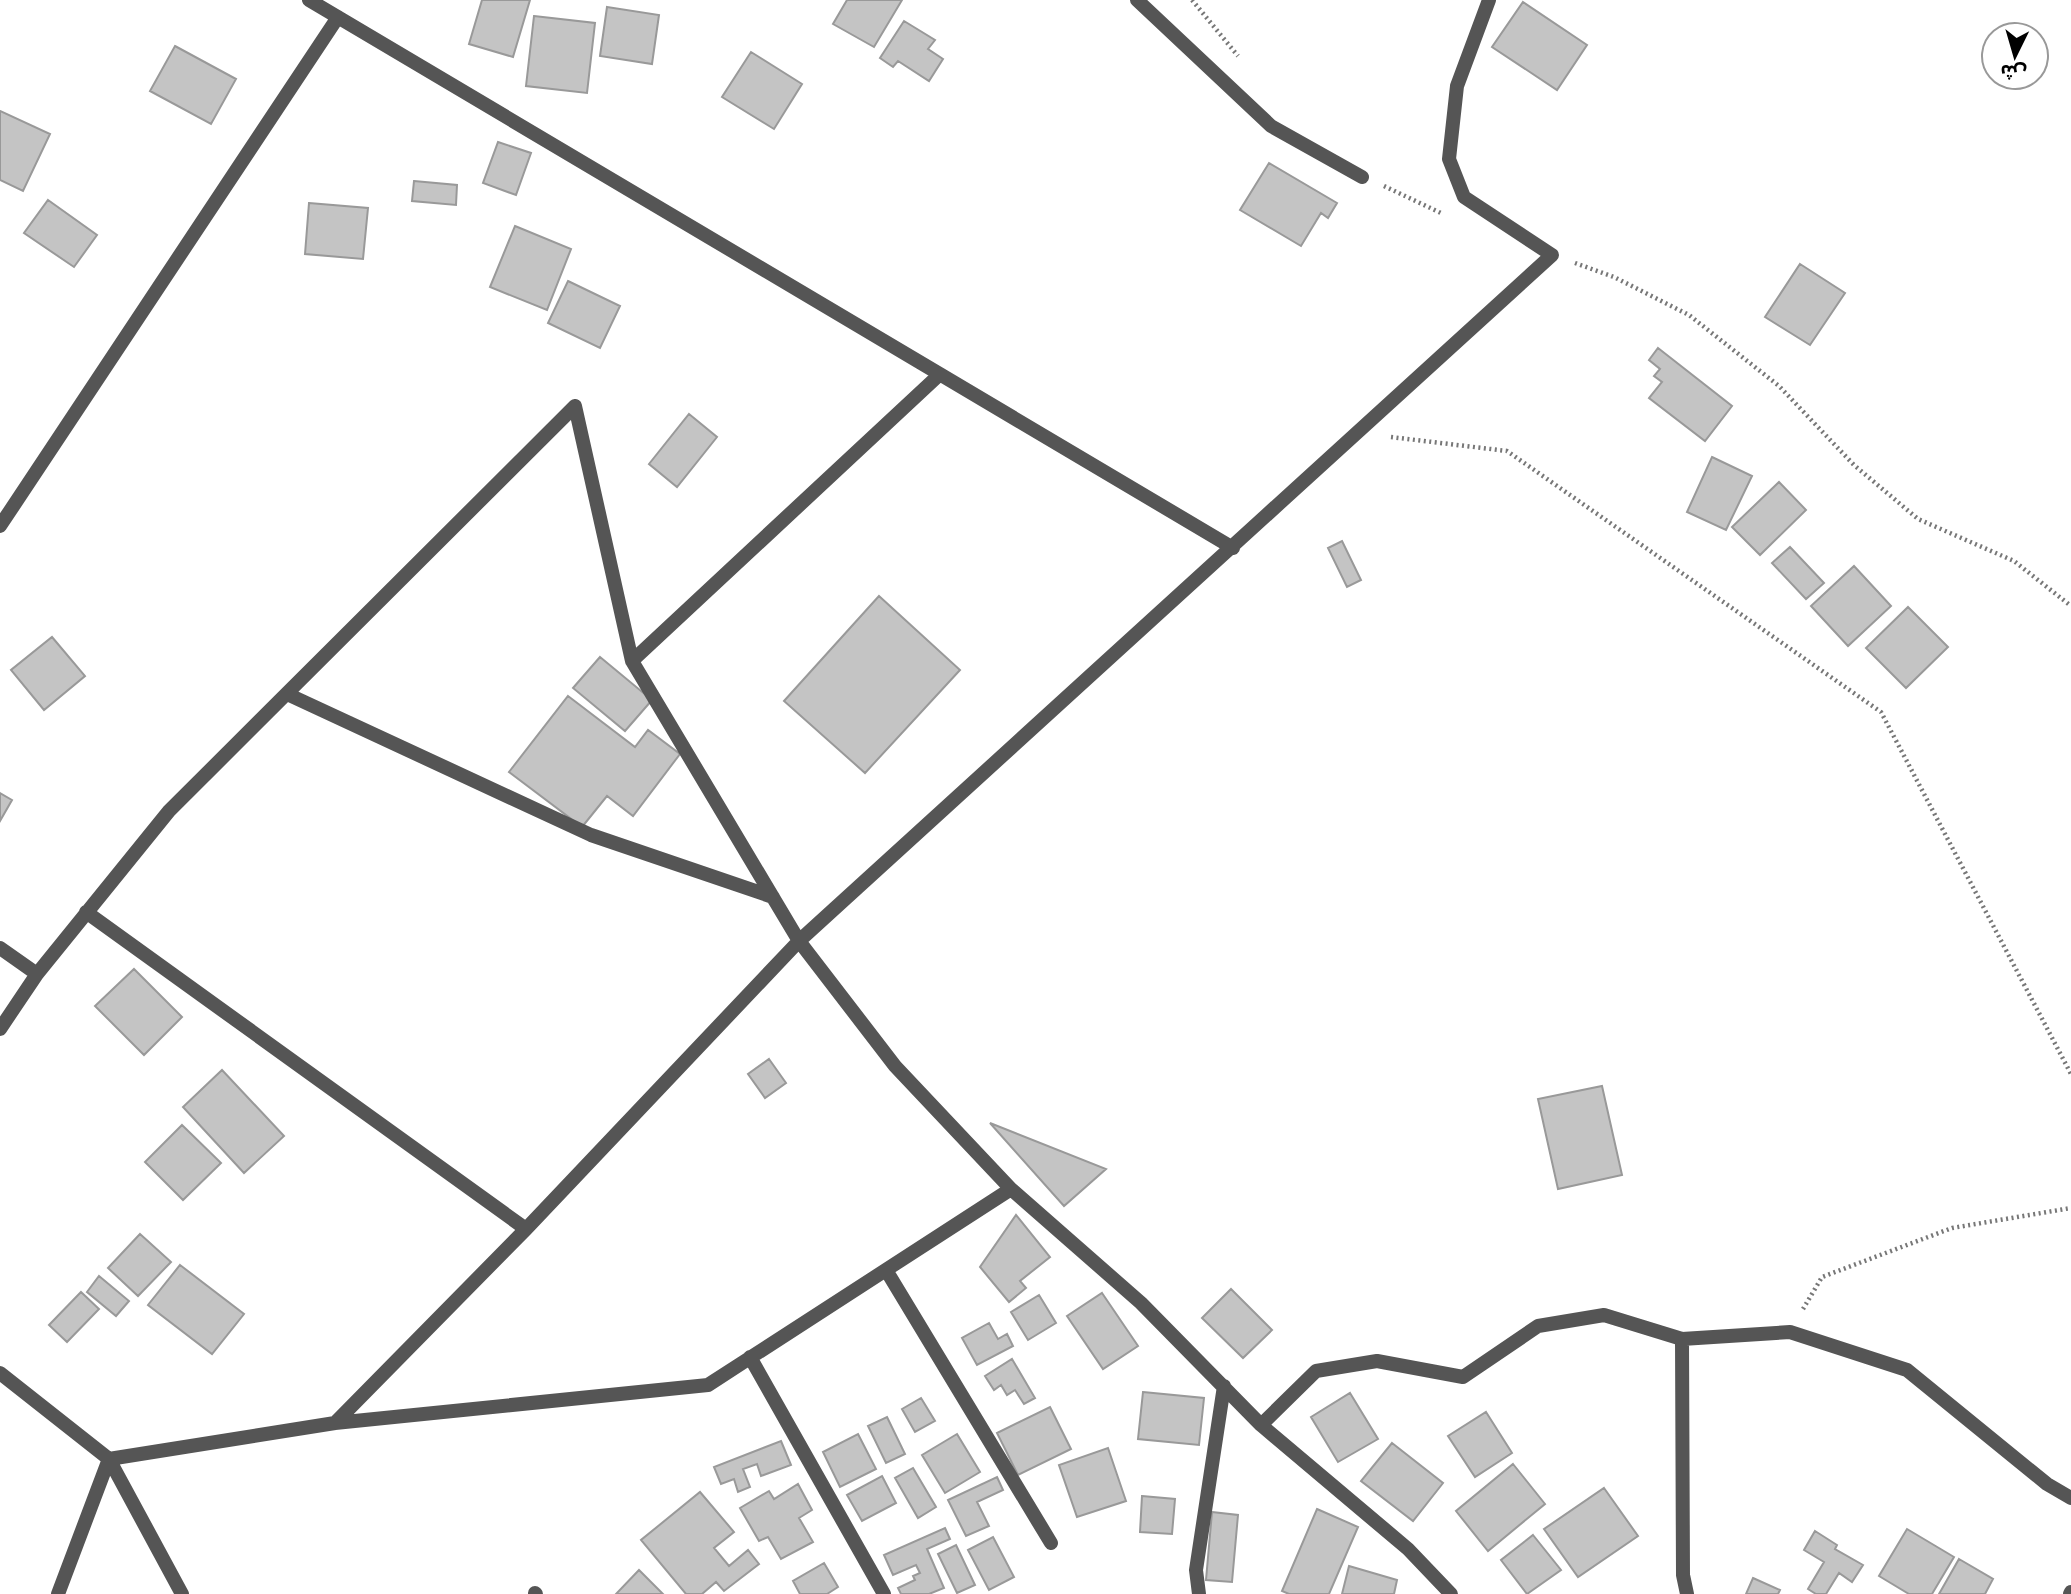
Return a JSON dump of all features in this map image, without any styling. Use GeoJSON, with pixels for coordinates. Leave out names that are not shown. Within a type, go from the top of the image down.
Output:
{"type":"FeatureCollection","features":[{"type":"Feature","properties":{"kind":"street"},"geometry":{"type":"LineString","coordinates":[[309,0],[1233,548]]}},
{"type":"Feature","properties":{"kind":"street"},"geometry":{"type":"LineString","coordinates":[[1137,0],[1271,126],[1362,177]]}},
{"type":"Feature","properties":{"kind":"street"},"geometry":{"type":"LineString","coordinates":[[335,1423],[526,1229],[799,942],[1552,255],[1464,197],[1449,159],[1457,86],[1489,0]]}},
{"type":"Feature","properties":{"kind":"street"},"geometry":{"type":"LineString","coordinates":[[0,526],[338,17]]}},
{"type":"Feature","properties":{"kind":"street"},"geometry":{"type":"LineString","coordinates":[[632,661],[939,375]]}},
{"type":"Feature","properties":{"kind":"street"},"geometry":{"type":"LineString","coordinates":[[0,1029],[37,974],[169,811],[575,406],[632,661],[799,942],[895,1066],[1011,1189],[1141,1303],[1261,1425],[1408,1549],[1451,1594]]}},
{"type":"Feature","properties":{"kind":"street"},"geometry":{"type":"LineString","coordinates":[[287,694],[591,835],[773,897]]}},
{"type":"Feature","properties":{"kind":"street"},"geometry":{"type":"LineString","coordinates":[[86,912],[526,1229]]}},
{"type":"Feature","properties":{"kind":"street"},"geometry":{"type":"LineString","coordinates":[[0,947],[37,974]]}},
{"type":"Feature","properties":{"kind":"street"},"geometry":{"type":"LineString","coordinates":[[109,1459],[335,1423],[708,1385],[1011,1189]]}},
{"type":"Feature","properties":{"kind":"street"},"geometry":{"type":"LineString","coordinates":[[886,1270],[1051,1543]]}},
{"type":"Feature","properties":{"kind":"street"},"geometry":{"type":"LineString","coordinates":[[1261,1425],[1316,1371],[1377,1361],[1463,1377],[1538,1326],[1604,1315],[1682,1339],[1790,1332],[1907,1370],[2047,1483],[2071,1498]]}},
{"type":"Feature","properties":{"kind":"street"},"geometry":{"type":"LineString","coordinates":[[1682,1339],[1683,1575],[1687,1594]]}},
{"type":"Feature","properties":{"kind":"street"},"geometry":{"type":"LineString","coordinates":[[750,1357],[884,1594]]}},
{"type":"Feature","properties":{"kind":"street"},"geometry":{"type":"LineString","coordinates":[[0,1373],[109,1459],[182,1594]]}},
{"type":"Feature","properties":{"kind":"street"},"geometry":{"type":"LineString","coordinates":[[1199,1594],[1196,1570],[1224,1386]]}},
{"type":"Feature","properties":{"kind":"street"},"geometry":{"type":"LineString","coordinates":[[58,1594],[109,1459]]}},
{"type":"Feature","properties":{"kind":"path"},"geometry":{"type":"LineString","coordinates":[[1552,255],[1614,276],[1689,315],[1779,386],[1854,466],[1918,519],[2014,561],[2071,606]]}},
{"type":"Feature","properties":{"kind":"path"},"geometry":{"type":"LineString","coordinates":[[1359,432],[1507,452],[1881,712],[2071,1074]]}},
{"type":"Feature","properties":{"kind":"path"},"geometry":{"type":"LineString","coordinates":[[1790,1332],[1822,1277],[1952,1228],[2071,1208]]}},
{"type":"Feature","properties":{"kind":"building"},"geometry":{"type":"Polygon","coordinates":[[[482,0],[530,0],[513,57],[469,44],[482,0]]]}},
{"type":"Feature","properties":{"kind":"building"},"geometry":{"type":"Polygon","coordinates":[[[847,0],[902,0],[874,47],[833,24],[847,0]]]}},
{"type":"Feature","properties":{"kind":"building"},"geometry":{"type":"Polygon","coordinates":[[[1523,2],[1587,45],[1557,90],[1492,47],[1523,2]]]}},
{"type":"Feature","properties":{"kind":"building"},"geometry":{"type":"Polygon","coordinates":[[[607,7],[659,15],[652,64],[600,56],[607,7]]]}},
{"type":"Feature","properties":{"kind":"building"},"geometry":{"type":"Polygon","coordinates":[[[534,16],[595,23],[587,93],[526,86],[534,16]]]}},
{"type":"Feature","properties":{"kind":"building"},"geometry":{"type":"Polygon","coordinates":[[[904,21],[935,40],[928,49],[943,59],[929,81],[898,61],[893,67],[880,58],[904,21]]]}},
{"type":"Feature","properties":{"kind":"building"},"geometry":{"type":"Polygon","coordinates":[[[175,46],[236,79],[211,124],[150,91],[175,46]]]}},
{"type":"Feature","properties":{"kind":"building"},"geometry":{"type":"Polygon","coordinates":[[[751,52],[802,84],[774,129],[722,97],[751,52]]]}},
{"type":"Feature","properties":{"kind":"building"},"geometry":{"type":"Polygon","coordinates":[[[0,111],[50,134],[23,191],[0,180],[0,111]]]}},
{"type":"Feature","properties":{"kind":"building"},"geometry":{"type":"Polygon","coordinates":[[[498,142],[531,153],[516,195],[483,183],[498,142]]]}},
{"type":"Feature","properties":{"kind":"building"},"geometry":{"type":"Polygon","coordinates":[[[1269,163],[1337,203],[1328,218],[1321,213],[1301,246],[1240,210],[1269,163]]]}},
{"type":"Feature","properties":{"kind":"building"},"geometry":{"type":"Polygon","coordinates":[[[414,181],[457,185],[456,205],[412,201],[414,181]]]}},
{"type":"Feature","properties":{"kind":"building"},"geometry":{"type":"Polygon","coordinates":[[[48,200],[97,235],[74,267],[24,233],[48,200]]]}},
{"type":"Feature","properties":{"kind":"building"},"geometry":{"type":"Polygon","coordinates":[[[309,203],[368,208],[363,259],[305,254],[309,203]]]}},
{"type":"Feature","properties":{"kind":"building"},"geometry":{"type":"Polygon","coordinates":[[[515,226],[571,249],[547,310],[490,287],[515,226]]]}},
{"type":"Feature","properties":{"kind":"building"},"geometry":{"type":"Polygon","coordinates":[[[1800,264],[1845,293],[1810,345],[1765,317],[1800,264]]]}},
{"type":"Feature","properties":{"kind":"building"},"geometry":{"type":"Polygon","coordinates":[[[568,281],[620,306],[600,348],[548,323],[568,281]]]}},
{"type":"Feature","properties":{"kind":"building"},"geometry":{"type":"Polygon","coordinates":[[[1658,348],[1732,406],[1705,441],[1649,398],[1662,382],[1654,376],[1660,369],[1649,360],[1658,348]]]}},
{"type":"Feature","properties":{"kind":"building"},"geometry":{"type":"Polygon","coordinates":[[[689,414],[717,437],[677,487],[649,464],[689,414]]]}},
{"type":"Feature","properties":{"kind":"building"},"geometry":{"type":"Polygon","coordinates":[[[1712,457],[1752,476],[1726,530],[1687,512],[1712,457]]]}},
{"type":"Feature","properties":{"kind":"building"},"geometry":{"type":"Polygon","coordinates":[[[1779,482],[1806,510],[1760,555],[1732,527],[1779,482]]]}},
{"type":"Feature","properties":{"kind":"building"},"geometry":{"type":"Polygon","coordinates":[[[1342,541],[1361,580],[1347,587],[1328,548],[1342,541]]]}},
{"type":"Feature","properties":{"kind":"building"},"geometry":{"type":"Polygon","coordinates":[[[1790,547],[1824,583],[1806,599],[1772,563],[1790,547]]]}},
{"type":"Feature","properties":{"kind":"building"},"geometry":{"type":"Polygon","coordinates":[[[1854,566],[1891,606],[1848,646],[1811,606],[1854,566]]]}},
{"type":"Feature","properties":{"kind":"building"},"geometry":{"type":"Polygon","coordinates":[[[879,596],[960,670],[865,773],[784,701],[879,596]]]}},
{"type":"Feature","properties":{"kind":"building"},"geometry":{"type":"Polygon","coordinates":[[[1908,607],[1948,647],[1906,688],[1866,648],[1908,607]]]}},
{"type":"Feature","properties":{"kind":"building"},"geometry":{"type":"Polygon","coordinates":[[[52,637],[85,676],[44,710],[11,670],[52,637]]]}},
{"type":"Feature","properties":{"kind":"building"},"geometry":{"type":"Polygon","coordinates":[[[600,657],[652,700],[625,731],[573,688],[600,657]]]}},
{"type":"Feature","properties":{"kind":"building"},"geometry":{"type":"Polygon","coordinates":[[[568,696],[635,747],[648,730],[680,754],[633,816],[607,796],[582,827],[509,772],[568,696]]]}},
{"type":"Feature","properties":{"kind":"building"},"geometry":{"type":"Polygon","coordinates":[[[0,793],[12,800],[0,821],[0,793]]]}},
{"type":"Feature","properties":{"kind":"building"},"geometry":{"type":"Polygon","coordinates":[[[134,969],[182,1017],[144,1055],[95,1006],[134,969]]]}},
{"type":"Feature","properties":{"kind":"building"},"geometry":{"type":"Polygon","coordinates":[[[769,1059],[786,1083],[765,1098],[748,1074],[769,1059]]]}},
{"type":"Feature","properties":{"kind":"building"},"geometry":{"type":"Polygon","coordinates":[[[222,1070],[284,1136],[244,1173],[183,1107],[222,1070]]]}},
{"type":"Feature","properties":{"kind":"building"},"geometry":{"type":"Polygon","coordinates":[[[1602,1086],[1622,1175],[1558,1189],[1538,1099],[1602,1086]]]}},
{"type":"Feature","properties":{"kind":"building"},"geometry":{"type":"Polygon","coordinates":[[[990,1123],[1106,1169],[1064,1206],[990,1123]]]}},
{"type":"Feature","properties":{"kind":"building"},"geometry":{"type":"Polygon","coordinates":[[[182,1125],[221,1163],[183,1200],[145,1162],[182,1125]]]}},
{"type":"Feature","properties":{"kind":"building"},"geometry":{"type":"Polygon","coordinates":[[[1016,1215],[1050,1257],[1020,1281],[1026,1288],[1009,1302],[980,1267],[1016,1215]]]}},
{"type":"Feature","properties":{"kind":"building"},"geometry":{"type":"Polygon","coordinates":[[[140,1234],[171,1262],[138,1296],[108,1268],[140,1234]]]}},
{"type":"Feature","properties":{"kind":"building"},"geometry":{"type":"Polygon","coordinates":[[[180,1265],[244,1314],[212,1354],[148,1305],[180,1265]]]}},
{"type":"Feature","properties":{"kind":"building"},"geometry":{"type":"Polygon","coordinates":[[[99,1276],[129,1301],[116,1316],[87,1292],[99,1276]]]}},
{"type":"Feature","properties":{"kind":"building"},"geometry":{"type":"Polygon","coordinates":[[[1231,1289],[1272,1330],[1243,1358],[1202,1318],[1231,1289]]]}},
{"type":"Feature","properties":{"kind":"building"},"geometry":{"type":"Polygon","coordinates":[[[81,1292],[99,1309],[67,1342],[49,1325],[81,1292]]]}},
{"type":"Feature","properties":{"kind":"building"},"geometry":{"type":"Polygon","coordinates":[[[1102,1293],[1138,1346],[1103,1369],[1067,1316],[1102,1293]]]}},
{"type":"Feature","properties":{"kind":"building"},"geometry":{"type":"Polygon","coordinates":[[[1039,1295],[1056,1323],[1028,1340],[1011,1312],[1039,1295]]]}},
{"type":"Feature","properties":{"kind":"building"},"geometry":{"type":"Polygon","coordinates":[[[989,1323],[998,1339],[1007,1334],[1013,1346],[977,1365],[962,1338],[989,1323]]]}},
{"type":"Feature","properties":{"kind":"building"},"geometry":{"type":"Polygon","coordinates":[[[1012,1359],[1035,1398],[1024,1404],[1015,1390],[1007,1395],[1001,1385],[994,1390],[985,1376],[1012,1359]]]}},
{"type":"Feature","properties":{"kind":"building"},"geometry":{"type":"Polygon","coordinates":[[[1143,1392],[1204,1398],[1199,1445],[1138,1439],[1143,1392]]]}},
{"type":"Feature","properties":{"kind":"building"},"geometry":{"type":"Polygon","coordinates":[[[1350,1393],[1378,1439],[1338,1462],[1311,1417],[1350,1393]]]}},
{"type":"Feature","properties":{"kind":"building"},"geometry":{"type":"Polygon","coordinates":[[[921,1398],[935,1421],[915,1432],[902,1409],[921,1398]]]}},
{"type":"Feature","properties":{"kind":"building"},"geometry":{"type":"Polygon","coordinates":[[[1050,1407],[1071,1449],[1018,1475],[997,1433],[1050,1407]]]}},
{"type":"Feature","properties":{"kind":"building"},"geometry":{"type":"Polygon","coordinates":[[[1486,1412],[1512,1453],[1475,1477],[1448,1436],[1486,1412]]]}},
{"type":"Feature","properties":{"kind":"building"},"geometry":{"type":"Polygon","coordinates":[[[887,1417],[905,1454],[886,1463],[868,1426],[887,1417]]]}},
{"type":"Feature","properties":{"kind":"building"},"geometry":{"type":"Polygon","coordinates":[[[858,1434],[876,1469],[840,1487],[823,1452],[858,1434]]]}},
{"type":"Feature","properties":{"kind":"building"},"geometry":{"type":"Polygon","coordinates":[[[957,1434],[980,1472],[945,1493],[922,1455],[957,1434]]]}},
{"type":"Feature","properties":{"kind":"building"},"geometry":{"type":"Polygon","coordinates":[[[781,1441],[791,1465],[761,1476],[757,1464],[743,1469],[750,1487],[738,1492],[734,1479],[721,1484],[714,1467],[781,1441]]]}},
{"type":"Feature","properties":{"kind":"building"},"geometry":{"type":"Polygon","coordinates":[[[1392,1443],[1443,1483],[1413,1521],[1361,1481],[1392,1443]]]}},
{"type":"Feature","properties":{"kind":"building"},"geometry":{"type":"Polygon","coordinates":[[[1108,1448],[1126,1501],[1077,1517],[1059,1465],[1108,1448]]]}},
{"type":"Feature","properties":{"kind":"building"},"geometry":{"type":"Polygon","coordinates":[[[1513,1464],[1545,1504],[1488,1551],[1456,1511],[1513,1464]]]}},
{"type":"Feature","properties":{"kind":"building"},"geometry":{"type":"Polygon","coordinates":[[[913,1468],[936,1507],[918,1518],[895,1478],[913,1468]]]}},
{"type":"Feature","properties":{"kind":"building"},"geometry":{"type":"Polygon","coordinates":[[[882,1476],[896,1503],[862,1521],[847,1495],[882,1476]]]}},
{"type":"Feature","properties":{"kind":"building"},"geometry":{"type":"Polygon","coordinates":[[[997,1477],[1003,1490],[977,1502],[989,1526],[966,1536],[948,1500],[997,1477]]]}},
{"type":"Feature","properties":{"kind":"building"},"geometry":{"type":"Polygon","coordinates":[[[798,1484],[812,1510],[799,1518],[813,1542],[781,1559],[768,1537],[759,1541],[740,1508],[769,1491],[774,1499],[798,1484]]]}},
{"type":"Feature","properties":{"kind":"building"},"geometry":{"type":"Polygon","coordinates":[[[1604,1488],[1638,1536],[1578,1577],[1544,1529],[1604,1488]]]}},
{"type":"Feature","properties":{"kind":"building"},"geometry":{"type":"Polygon","coordinates":[[[700,1492],[734,1532],[714,1548],[729,1566],[748,1550],[759,1564],[724,1591],[716,1582],[702,1594],[686,1594],[641,1540],[700,1492]]]}},
{"type":"Feature","properties":{"kind":"building"},"geometry":{"type":"Polygon","coordinates":[[[1142,1496],[1175,1499],[1172,1534],[1140,1532],[1142,1496]]]}},
{"type":"Feature","properties":{"kind":"building"},"geometry":{"type":"Polygon","coordinates":[[[1317,1509],[1358,1527],[1329,1594],[1289,1594],[1282,1591],[1317,1509]]]}},
{"type":"Feature","properties":{"kind":"building"},"geometry":{"type":"Polygon","coordinates":[[[1212,1512],[1238,1515],[1232,1582],[1206,1580],[1212,1512]]]}},
{"type":"Feature","properties":{"kind":"building"},"geometry":{"type":"Polygon","coordinates":[[[945,1528],[950,1539],[927,1549],[944,1588],[929,1594],[901,1594],[898,1588],[915,1580],[913,1576],[920,1573],[916,1565],[893,1575],[884,1555],[945,1528]]]}},
{"type":"Feature","properties":{"kind":"building"},"geometry":{"type":"Polygon","coordinates":[[[1907,1529],[1954,1557],[1932,1594],[1909,1594],[1879,1576],[1907,1529]]]}},
{"type":"Feature","properties":{"kind":"building"},"geometry":{"type":"Polygon","coordinates":[[[1815,1531],[1837,1545],[1835,1549],[1863,1565],[1852,1582],[1839,1573],[1826,1594],[1816,1594],[1808,1589],[1824,1562],[1804,1550],[1815,1531]]]}},
{"type":"Feature","properties":{"kind":"building"},"geometry":{"type":"Polygon","coordinates":[[[1533,1535],[1561,1570],[1527,1594],[1501,1560],[1533,1535]]]}},
{"type":"Feature","properties":{"kind":"building"},"geometry":{"type":"Polygon","coordinates":[[[993,1537],[1014,1577],[989,1590],[968,1550],[993,1537]]]}},
{"type":"Feature","properties":{"kind":"building"},"geometry":{"type":"Polygon","coordinates":[[[956,1545],[975,1585],[957,1593],[938,1554],[956,1545]]]}},
{"type":"Feature","properties":{"kind":"building"},"geometry":{"type":"Polygon","coordinates":[[[1959,1559],[1993,1579],[1985,1594],[1939,1594],[1959,1559]]]}},
{"type":"Feature","properties":{"kind":"building"},"geometry":{"type":"Polygon","coordinates":[[[824,1563],[838,1587],[827,1594],[800,1594],[793,1581],[824,1563]]]}},
{"type":"Feature","properties":{"kind":"building"},"geometry":{"type":"Polygon","coordinates":[[[1349,1566],[1397,1580],[1394,1594],[1342,1594],[1349,1566]]]}},
{"type":"Feature","properties":{"kind":"building"},"geometry":{"type":"Polygon","coordinates":[[[639,1570],[663,1594],[616,1594],[639,1570]]]}},
{"type":"Feature","properties":{"kind":"building"},"geometry":{"type":"Polygon","coordinates":[[[1753,1578],[1780,1590],[1778,1594],[1746,1594],[1753,1578]]]}}]}
